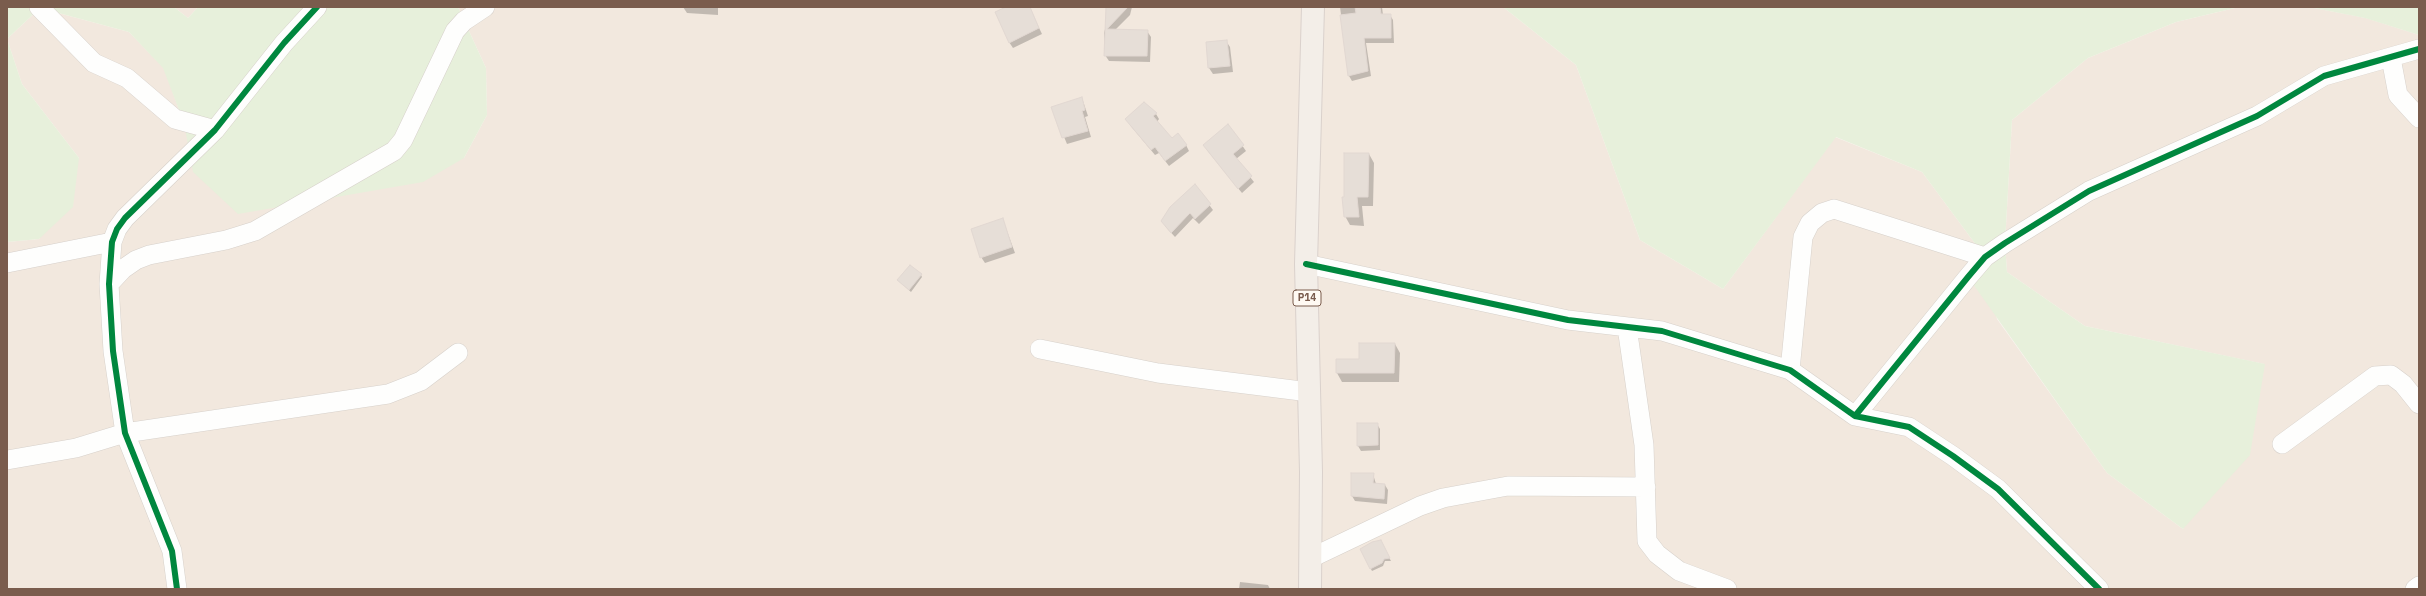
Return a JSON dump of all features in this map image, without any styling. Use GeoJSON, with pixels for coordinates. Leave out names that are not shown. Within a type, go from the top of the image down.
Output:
{"type":"FeatureCollection","features":[{"type":"Feature","properties":{"kind":"main road","name":"P14"},"geometry":{"type":"LineString","coordinates":[[1310,589],[1309,392],[1306,264],[1313,7]]}},
{"type":"Feature","properties":{"kind":"street"},"geometry":{"type":"LineString","coordinates":[[39,7],[94,63],[127,78],[175,119],[215,130]]}},
{"type":"Feature","properties":{"kind":"street"},"geometry":{"type":"LineString","coordinates":[[177,589],[172,551],[125,433],[113,352],[109,284],[112,242],[117,229],[125,218],[215,130],[284,43],[317,7]]}},
{"type":"Feature","properties":{"kind":"street"},"geometry":{"type":"LineString","coordinates":[[109,284],[130,265],[149,255],[226,240],[255,231],[394,152],[403,140],[455,31],[464,21],[485,7]]}},
{"type":"Feature","properties":{"kind":"street"},"geometry":{"type":"LineString","coordinates":[[1855,416],[1985,257],[2089,191],[2257,116],[2324,76],[2419,49]]}},
{"type":"Feature","properties":{"kind":"street"},"geometry":{"type":"LineString","coordinates":[[2391,58],[2398,95],[2419,118]]}},
{"type":"Feature","properties":{"kind":"street"},"geometry":{"type":"LineString","coordinates":[[1790,370],[1803,237],[1810,222],[1822,213],[1834,209],[1985,257]]}},
{"type":"Feature","properties":{"kind":"street"},"geometry":{"type":"LineString","coordinates":[[7,263],[112,242]]}},
{"type":"Feature","properties":{"kind":"street"},"geometry":{"type":"LineString","coordinates":[[1306,264],[1568,320],[1662,331],[1790,370],[1855,416],[1909,427],[1954,456],[1998,489],[2099,589]]}},
{"type":"Feature","properties":{"kind":"street"},"geometry":{"type":"LineString","coordinates":[[1627,327],[1644,445],[1646,487],[1645,531],[1650,547],[1679,571],[1727,589]]}},
{"type":"Feature","properties":{"kind":"street"},"geometry":{"type":"LineString","coordinates":[[1040,349],[1158,373],[1309,392]]}},
{"type":"Feature","properties":{"kind":"street"},"geometry":{"type":"LineString","coordinates":[[7,460],[76,448],[125,433],[388,394],[421,381],[458,353]]}},
{"type":"Feature","properties":{"kind":"street"},"geometry":{"type":"LineString","coordinates":[[2282,444],[2375,376],[2391,375],[2403,384],[2419,404]]}},
{"type":"Feature","properties":{"kind":"street"},"geometry":{"type":"LineString","coordinates":[[1311,558],[1420,506],[1443,498],[1508,486],[1646,487]]}},
{"type":"Feature","properties":{"kind":"street"},"geometry":{"type":"LineString","coordinates":[[2415,589],[2419,586]]}},
{"type":"Feature","properties":{"kind":"shaded area"},"geometry":{"type":"Polygon","coordinates":[[[174,7],[198,7],[188,18],[174,7]]]}},
{"type":"Feature","properties":{"kind":"shaded area"},"geometry":{"type":"Polygon","coordinates":[[[458,7],[1503,7],[1576,65],[1640,240],[1723,289],[1835,137],[1922,172],[1985,257],[1997,319],[2107,473],[2183,529],[2264,364],[2085,326],[2007,272],[2005,243],[2012,120],[2088,58],[2176,22],[2239,7],[2309,7],[2366,18],[2419,35],[2419,589],[7,589],[7,242],[39,239],[79,158],[22,84],[7,39],[40,8],[129,32],[164,68],[184,123],[464,158],[487,115],[486,68],[458,7]]]}},
{"type":"Feature","properties":{"kind":"green space"},"geometry":{"type":"Polygon","coordinates":[[[7,7],[174,7],[188,18],[198,7],[458,7],[486,68],[487,115],[464,158],[423,182],[238,214],[193,172],[184,123],[163,68],[129,32],[40,8],[7,39],[7,7]]]}},
{"type":"Feature","properties":{"kind":"green space"},"geometry":{"type":"Polygon","coordinates":[[[1503,7],[2239,7],[2176,22],[2088,58],[2012,120],[2005,243],[2007,272],[2085,326],[2265,364],[2250,455],[2183,529],[2107,473],[1968,277],[1985,257],[1922,172],[1836,137],[1723,289],[1640,240],[1576,65],[1503,7]]]}},
{"type":"Feature","properties":{"kind":"green space"},"geometry":{"type":"Polygon","coordinates":[[[2309,7],[2419,7],[2419,35],[2365,18],[2309,7]]]}},
{"type":"Feature","properties":{"kind":"green space"},"geometry":{"type":"Polygon","coordinates":[[[7,39],[22,84],[79,158],[73,207],[39,239],[7,242],[7,39]]]}},
{"type":"Feature","properties":{"kind":"building"},"geometry":{"type":"Polygon","coordinates":[[[1006,7],[1030,7],[1039,28],[1009,43],[995,12],[1006,7]]]}},
{"type":"Feature","properties":{"kind":"building"},"geometry":{"type":"Polygon","coordinates":[[[1106,7],[1128,7],[1107,29],[1148,30],[1147,56],[1104,56],[1106,7]]]}},
{"type":"Feature","properties":{"kind":"building"},"geometry":{"type":"Polygon","coordinates":[[[1355,7],[1380,7],[1381,14],[1391,14],[1391,38],[1364,38],[1368,71],[1348,76],[1340,15],[1356,13],[1355,7]]]}},
{"type":"Feature","properties":{"kind":"building"},"geometry":{"type":"Polygon","coordinates":[[[1227,40],[1230,66],[1208,68],[1206,42],[1227,40]]]}},
{"type":"Feature","properties":{"kind":"building"},"geometry":{"type":"Polygon","coordinates":[[[1082,97],[1085,110],[1082,111],[1088,131],[1062,138],[1051,107],[1082,97]]]}},
{"type":"Feature","properties":{"kind":"building"},"geometry":{"type":"Polygon","coordinates":[[[1144,102],[1157,113],[1153,116],[1172,138],[1178,133],[1187,145],[1165,161],[1155,147],[1151,150],[1125,119],[1144,102]]]}},
{"type":"Feature","properties":{"kind":"building"},"geometry":{"type":"Polygon","coordinates":[[[1228,124],[1244,145],[1233,154],[1252,176],[1238,189],[1203,145],[1228,124]]]}},
{"type":"Feature","properties":{"kind":"building"},"geometry":{"type":"Polygon","coordinates":[[[1344,153],[1369,153],[1368,197],[1357,197],[1359,217],[1344,217],[1342,197],[1344,197],[1344,153]]]}},
{"type":"Feature","properties":{"kind":"building"},"geometry":{"type":"Polygon","coordinates":[[[1195,184],[1211,204],[1195,219],[1190,213],[1171,233],[1161,221],[1170,207],[1195,184]]]}},
{"type":"Feature","properties":{"kind":"building"},"geometry":{"type":"Polygon","coordinates":[[[1003,218],[1012,247],[980,258],[971,229],[1003,218]]]}},
{"type":"Feature","properties":{"kind":"building"},"geometry":{"type":"Polygon","coordinates":[[[910,265],[922,274],[909,290],[897,280],[910,265]]]}},
{"type":"Feature","properties":{"kind":"building"},"geometry":{"type":"Polygon","coordinates":[[[1359,343],[1395,343],[1394,373],[1336,373],[1336,359],[1359,359],[1359,343]]]}},
{"type":"Feature","properties":{"kind":"building"},"geometry":{"type":"Polygon","coordinates":[[[1357,423],[1378,423],[1378,445],[1357,446],[1357,423]]]}},
{"type":"Feature","properties":{"kind":"building"},"geometry":{"type":"Polygon","coordinates":[[[1351,473],[1374,473],[1373,483],[1385,484],[1384,499],[1351,496],[1351,473]]]}},
{"type":"Feature","properties":{"kind":"building"},"geometry":{"type":"Polygon","coordinates":[[[1381,540],[1390,558],[1384,559],[1382,563],[1370,569],[1360,549],[1372,542],[1381,540]]]}},
{"type":"Feature","properties":{"kind":"cycle path"},"geometry":{"type":"LineString","coordinates":[[177,589],[172,551],[125,433],[113,351],[109,284],[112,242],[117,229],[125,218],[215,130],[284,43],[317,7]]}},
{"type":"Feature","properties":{"kind":"cycle path"},"geometry":{"type":"LineString","coordinates":[[1855,416],[1985,257],[2005,243],[2089,191],[2257,116],[2324,76],[2419,49]]}},
{"type":"Feature","properties":{"kind":"cycle path"},"geometry":{"type":"LineString","coordinates":[[1306,264],[1568,320],[1662,331],[1790,370],[1855,416],[1909,427],[1953,456],[1998,489],[2099,589]]}}]}
